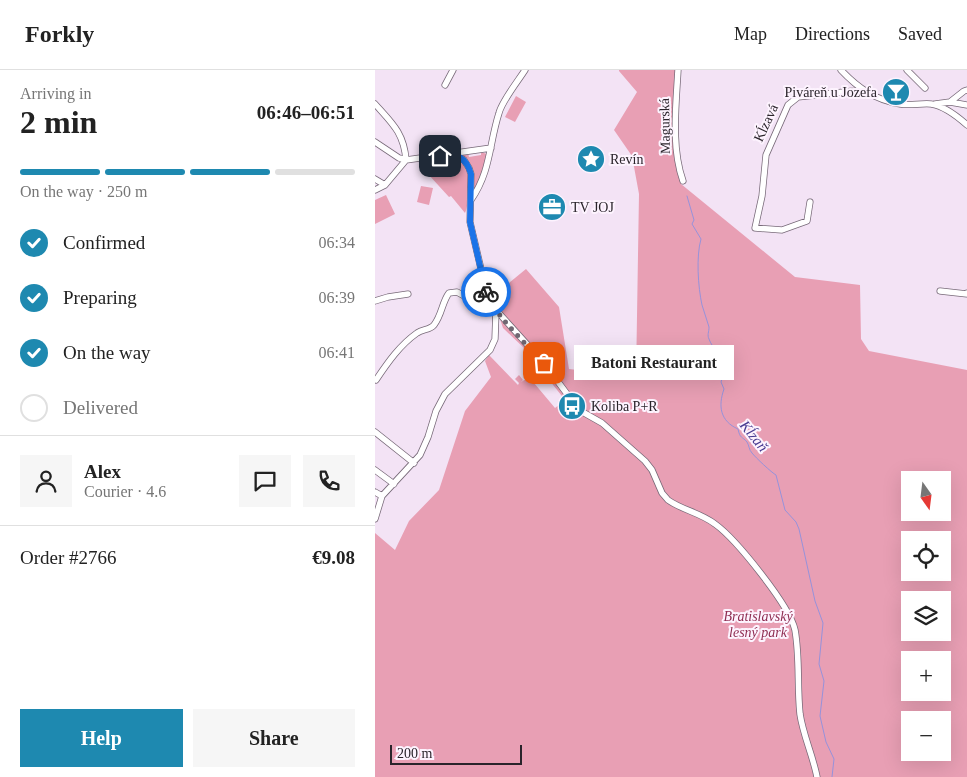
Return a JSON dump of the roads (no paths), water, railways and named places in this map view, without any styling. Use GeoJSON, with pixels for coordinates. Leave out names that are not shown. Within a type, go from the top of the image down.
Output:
{"type":"FeatureCollection","features":[{"type":"Feature","properties":{"kind":"street"},"geometry":{"type":"LineString","coordinates":[[445,85],[453,70]]}},
{"type":"Feature","properties":{"kind":"street"},"geometry":{"type":"LineString","coordinates":[[469,202],[480,186],[486,172],[499,110],[525,70]]}},
{"type":"Feature","properties":{"kind":"street","name":"Magurská"},"geometry":{"type":"LineString","coordinates":[[678,70],[676,144],[679,172],[683,181]]}},
{"type":"Feature","properties":{"kind":"street"},"geometry":{"type":"LineString","coordinates":[[841,70],[862,90],[880,99],[899,104],[950,102],[967,105]]}},
{"type":"Feature","properties":{"kind":"street"},"geometry":{"type":"LineString","coordinates":[[907,70],[925,88]]}},
{"type":"Feature","properties":{"kind":"street","name":"Kĺzavá"},"geometry":{"type":"LineString","coordinates":[[810,202],[807,221],[782,230],[755,228],[762,196],[766,155],[788,105],[798,97],[862,90]]}},
{"type":"Feature","properties":{"kind":"street"},"geometry":{"type":"LineString","coordinates":[[950,102],[967,90]]}},
{"type":"Feature","properties":{"kind":"street"},"geometry":{"type":"LineString","coordinates":[[375,104],[401,135],[405,160],[385,185],[375,190]]}},
{"type":"Feature","properties":{"kind":"street"},"geometry":{"type":"LineString","coordinates":[[930,104],[939,106],[967,125]]}},
{"type":"Feature","properties":{"kind":"street"},"geometry":{"type":"LineString","coordinates":[[375,142],[405,160],[491,148]]}},
{"type":"Feature","properties":{"kind":"street"},"geometry":{"type":"LineString","coordinates":[[452,154],[464,160],[471,174],[470,222],[488,299],[496,310],[544,363],[579,410],[602,423],[645,461],[652,470],[662,493],[668,500],[716,524],[754,566],[781,600],[795,629],[798,652],[800,716],[817,777]]}},
{"type":"Feature","properties":{"kind":"street"},"geometry":{"type":"LineString","coordinates":[[375,179],[385,185]]}},
{"type":"Feature","properties":{"kind":"street"},"geometry":{"type":"LineString","coordinates":[[376,380],[401,347],[418,332],[434,326],[442,312],[448,294],[457,292],[466,297],[486,291]]}},
{"type":"Feature","properties":{"kind":"street"},"geometry":{"type":"LineString","coordinates":[[940,291],[967,293]]}},
{"type":"Feature","properties":{"kind":"street"},"geometry":{"type":"LineString","coordinates":[[375,301],[388,296],[408,294]]}},
{"type":"Feature","properties":{"kind":"street"},"geometry":{"type":"LineString","coordinates":[[375,519],[382,496],[415,463],[426,444],[441,399],[489,350],[495,339],[496,310]]}},
{"type":"Feature","properties":{"kind":"street"},"geometry":{"type":"LineString","coordinates":[[375,432],[415,463]]}},
{"type":"Feature","properties":{"kind":"street"},"geometry":{"type":"LineString","coordinates":[[375,470],[394,484]]}},
{"type":"Feature","properties":{"kind":"street"},"geometry":{"type":"LineString","coordinates":[[375,492],[382,496]]}},
{"type":"Feature","properties":{"kind":"waterway","name":"Kĺzaň"},"geometry":{"type":"LineString","coordinates":[[687,196],[694,220],[692,224],[701,239],[698,263],[699,289],[709,327],[708,338],[717,353],[717,363],[721,370],[718,375],[722,379],[721,382],[724,389],[721,401],[722,412],[727,422],[738,429],[740,436],[747,442],[754,455],[776,475],[785,510],[796,522],[799,529],[815,601],[823,623],[819,664],[824,681],[820,716],[826,742],[834,759],[832,777]]}},
{"type":"Feature","properties":{"kind":"place","name":"Piváreň u Jozefa"},"geometry":{"type":"Point","coordinates":[896,92]}},
{"type":"Feature","properties":{"kind":"place","name":"Revín"},"geometry":{"type":"Point","coordinates":[591,159]}},
{"type":"Feature","properties":{"kind":"place","name":"TV JOJ"},"geometry":{"type":"Point","coordinates":[552,207]}},
{"type":"Feature","properties":{"kind":"place","name":"Batoni Restaurant"},"geometry":{"type":"Point","coordinates":[544,363]}},
{"type":"Feature","properties":{"kind":"place","name":"Koliba P+R"},"geometry":{"type":"Point","coordinates":[572,406]}},
{"type":"Feature","properties":{"kind":"park label","name":"Bratislavský lesný park"},"geometry":{"type":"Point","coordinates":[758,624]}}]}
